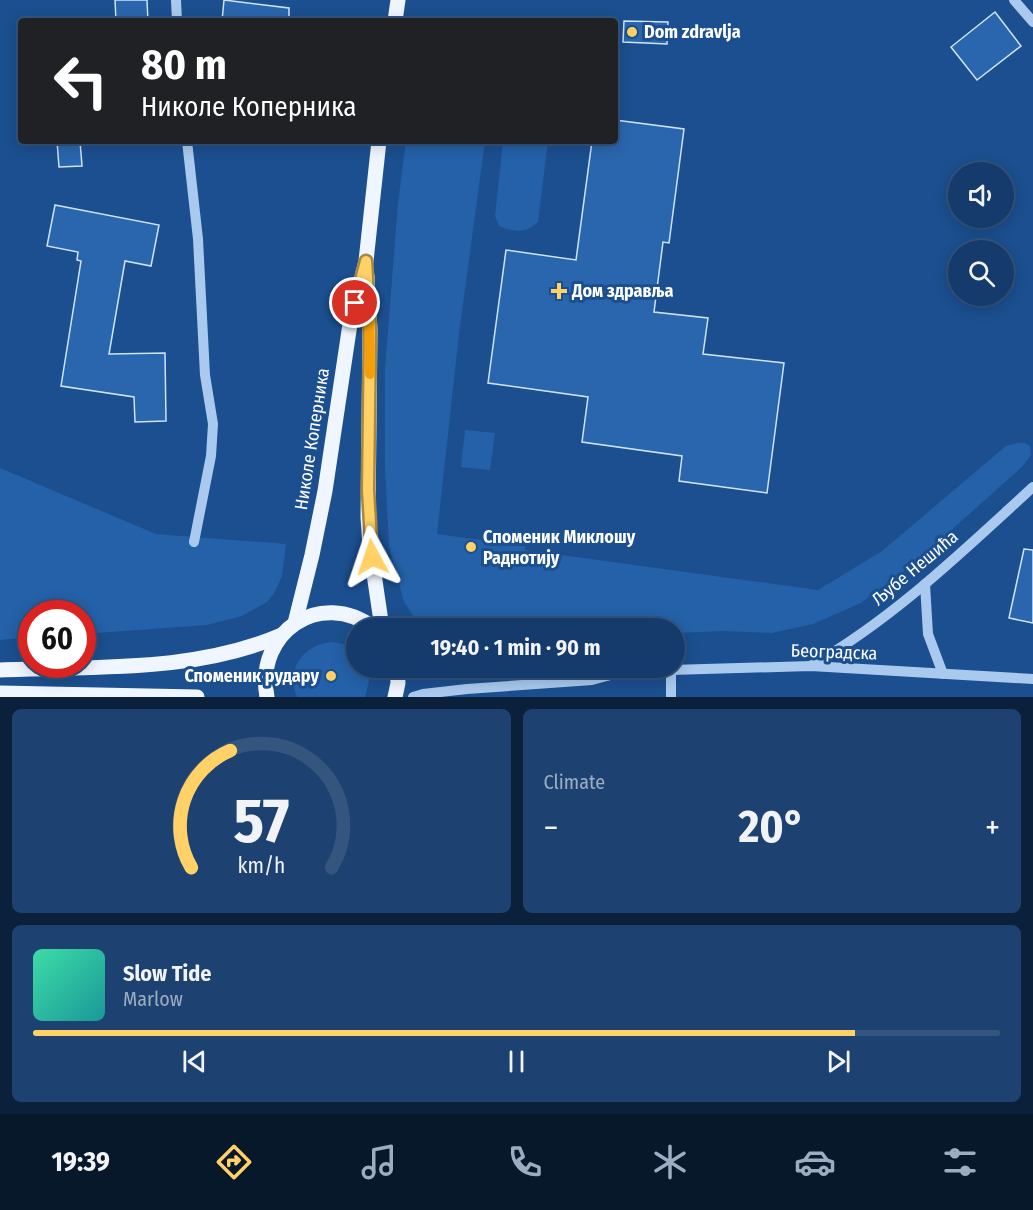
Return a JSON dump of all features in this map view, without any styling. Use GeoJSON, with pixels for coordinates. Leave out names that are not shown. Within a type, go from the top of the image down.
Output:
{"type":"FeatureCollection","features":[{"type":"Feature","properties":{"kind":"main road"},"geometry":{"type":"LineString","coordinates":[[395,18],[398,0]]}},
{"type":"Feature","properties":{"kind":"main road","name":"Николе Коперника"},"geometry":{"type":"LineString","coordinates":[[295,623],[325,490],[350,324],[366,261],[379,144]]}},
{"type":"Feature","properties":{"kind":"main road","name":"Николе Коперника"},"geometry":{"type":"LineString","coordinates":[[366,261],[370,330],[368,517],[370,548],[380,618]]}},
{"type":"Feature","properties":{"kind":"main road"},"geometry":{"type":"LineString","coordinates":[[267,697],[266,668],[271,651],[282,635],[295,623],[315,615],[337,613],[358,618]]}},
{"type":"Feature","properties":{"kind":"main road"},"geometry":{"type":"LineString","coordinates":[[0,669],[197,661],[256,646],[282,635]]}},
{"type":"Feature","properties":{"kind":"main road"},"geometry":{"type":"LineString","coordinates":[[395,697],[398,678]]}},
{"type":"Feature","properties":{"kind":"main road"},"geometry":{"type":"LineString","coordinates":[[0,693],[197,697]]}},
{"type":"Feature","properties":{"kind":"street"},"geometry":{"type":"LineString","coordinates":[[176,0],[177,18]]}},
{"type":"Feature","properties":{"kind":"street"},"geometry":{"type":"LineString","coordinates":[[1014,0],[1033,22]]}},
{"type":"Feature","properties":{"kind":"street"},"geometry":{"type":"LineString","coordinates":[[187,144],[198,238],[205,375],[213,424],[211,456],[194,542]]}},
{"type":"Feature","properties":{"kind":"street","name":"Љубе Нешића"},"geometry":{"type":"LineString","coordinates":[[811,666],[860,634],[925,584],[1033,487]]}},
{"type":"Feature","properties":{"kind":"street"},"geometry":{"type":"LineString","coordinates":[[925,584],[928,634],[943,675]]}},
{"type":"Feature","properties":{"kind":"street","name":"Београдска"},"geometry":{"type":"LineString","coordinates":[[685,670],[811,666],[1033,679]]}},
{"type":"Feature","properties":{"kind":"street","name":"Београдска"},"geometry":{"type":"LineString","coordinates":[[413,697],[467,688],[600,678]]}},
{"type":"Feature","properties":{"kind":"street"},"geometry":{"type":"LineString","coordinates":[[671,678],[671,697]]}},
{"type":"Feature","properties":{"kind":"shaded area"},"geometry":{"type":"Polygon","coordinates":[[[406,144],[485,144],[459,334],[437,534],[525,546],[525,550],[818,590],[882,551],[1006,446],[1025,443],[1030,446],[1031,455],[1022,467],[911,566],[861,603],[813,624],[772,633],[685,633],[685,618],[415,618],[404,602],[389,546],[385,467],[385,368],[398,203],[406,144]]]}},
{"type":"Feature","properties":{"kind":"shaded area"},"geometry":{"type":"Polygon","coordinates":[[[503,144],[548,144],[538,222],[529,229],[514,231],[499,226],[495,216],[503,144]]]}},
{"type":"Feature","properties":{"kind":"shaded area"},"geometry":{"type":"Polygon","coordinates":[[[465,430],[495,433],[490,470],[461,467],[465,430]]]}},
{"type":"Feature","properties":{"kind":"shaded area"},"geometry":{"type":"Polygon","coordinates":[[[0,468],[156,534],[286,544],[282,576],[275,592],[267,602],[242,616],[207,625],[96,633],[96,600],[18,600],[18,638],[0,640],[0,468]]]}},
{"type":"Feature","properties":{"kind":"shaded area"},"geometry":{"type":"Polygon","coordinates":[[[332,642],[346,646],[346,678],[369,678],[365,697],[297,697],[293,677],[295,668],[305,653],[322,644],[332,642]]]}},
{"type":"Feature","properties":{"kind":"building"},"geometry":{"type":"Polygon","coordinates":[[[115,0],[147,0],[148,18],[116,18],[115,0]]]}},
{"type":"Feature","properties":{"kind":"building"},"geometry":{"type":"Polygon","coordinates":[[[224,0],[289,8],[289,18],[222,18],[224,0]]]}},
{"type":"Feature","properties":{"kind":"building"},"geometry":{"type":"Polygon","coordinates":[[[995,12],[1021,46],[977,80],[951,47],[995,12]]]}},
{"type":"Feature","properties":{"kind":"building"},"geometry":{"type":"Polygon","coordinates":[[[624,21],[668,22],[667,44],[623,42],[624,21]]]}},
{"type":"Feature","properties":{"kind":"building","name":"Дом здравља"},"geometry":{"type":"Polygon","coordinates":[[[618,120],[684,129],[669,243],[663,242],[654,312],[708,318],[703,354],[784,363],[767,493],[679,481],[682,456],[582,442],[588,397],[488,383],[506,250],[576,260],[592,144],[618,144],[618,120]]]}},
{"type":"Feature","properties":{"kind":"building"},"geometry":{"type":"Polygon","coordinates":[[[57,144],[80,144],[82,166],[59,167],[57,144]]]}},
{"type":"Feature","properties":{"kind":"building"},"geometry":{"type":"Polygon","coordinates":[[[55,205],[159,225],[151,266],[125,261],[109,354],[165,353],[166,421],[135,422],[134,397],[61,386],[81,261],[77,260],[78,252],[47,246],[55,205]]]}},
{"type":"Feature","properties":{"kind":"building"},"geometry":{"type":"Polygon","coordinates":[[[1024,549],[1033,550],[1033,623],[1009,618],[1024,549]]]}},
{"type":"Feature","properties":{"kind":"slow traffic"},"geometry":{"type":"LineString","coordinates":[[369,307],[370,374]]}},
{"type":"Feature","properties":{"kind":"place","name":"Dom zdravlja"},"geometry":{"type":"Point","coordinates":[632,32]}},
{"type":"Feature","properties":{"kind":"place","name":"Дом здравља"},"geometry":{"type":"Point","coordinates":[559,291]}},
{"type":"Feature","properties":{"kind":"place","name":"Споменик Миклошу Раднотију"},"geometry":{"type":"Point","coordinates":[471,547]}},
{"type":"Feature","properties":{"kind":"place","name":"Споменик рудару"},"geometry":{"type":"Point","coordinates":[331,676]}},
{"type":"Feature","properties":{"kind":"route"},"geometry":{"type":"LineString","coordinates":[[355,303],[366,261],[370,330],[368,517],[372,557]]}}]}
